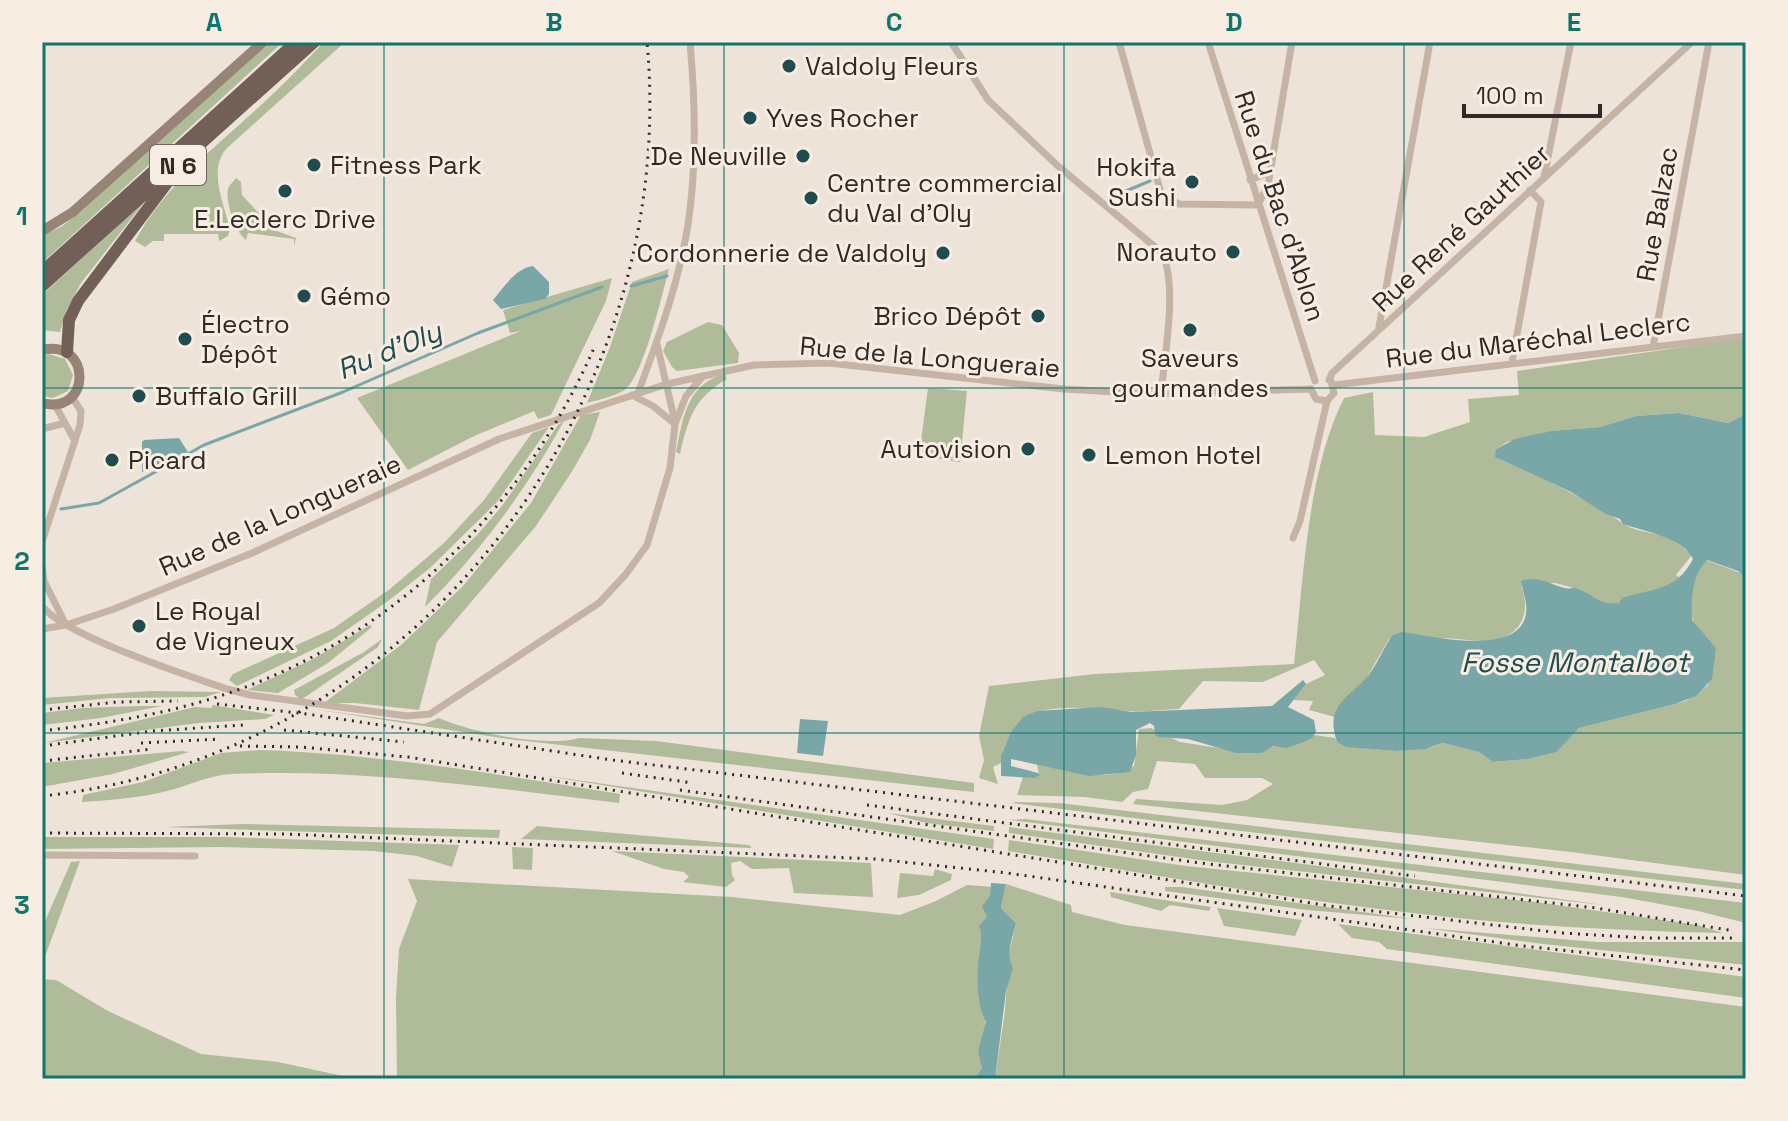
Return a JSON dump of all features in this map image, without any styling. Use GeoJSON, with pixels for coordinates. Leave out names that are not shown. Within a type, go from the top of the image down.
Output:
{"type":"FeatureCollection","features":[{"type":"Feature","properties":{"kind":"main road"},"geometry":{"type":"LineString","coordinates":[[42,231],[79,207],[263,42]]}},
{"type":"Feature","properties":{"kind":"main road","name":"N 6"},"geometry":{"type":"LineString","coordinates":[[42,272],[296,42]]}},
{"type":"Feature","properties":{"kind":"main road","name":"N 6"},"geometry":{"type":"LineString","coordinates":[[42,286],[314,42]]}},
{"type":"Feature","properties":{"kind":"main road"},"geometry":{"type":"LineString","coordinates":[[67,352],[69,320],[78,301],[190,153]]}},
{"type":"Feature","properties":{"kind":"main road"},"geometry":{"type":"LineString","coordinates":[[42,403],[55,405],[72,397],[79,386],[80,371],[67,352],[45,347]]}},
{"type":"Feature","properties":{"kind":"street"},"geometry":{"type":"LineString","coordinates":[[675,424],[635,394],[656,342],[683,251],[691,190],[695,97],[690,42]]}},
{"type":"Feature","properties":{"kind":"street"},"geometry":{"type":"LineString","coordinates":[[951,42],[988,100],[1058,166],[1161,252],[1167,261],[1170,283],[1161,394]]}},
{"type":"Feature","properties":{"kind":"street"},"geometry":{"type":"LineString","coordinates":[[1119,42],[1161,193],[1179,204],[1258,205],[1268,185],[1292,42]]}},
{"type":"Feature","properties":{"kind":"street","name":"Rue du Bac d'Ablon"},"geometry":{"type":"LineString","coordinates":[[1208,42],[1313,385]]}},
{"type":"Feature","properties":{"kind":"street"},"geometry":{"type":"LineString","coordinates":[[1379,330],[1430,42]]}},
{"type":"Feature","properties":{"kind":"street"},"geometry":{"type":"LineString","coordinates":[[1543,179],[1571,42]]}},
{"type":"Feature","properties":{"kind":"street","name":"Rue René Gauthier"},"geometry":{"type":"LineString","coordinates":[[1332,382],[1332,373],[1692,42]]}},
{"type":"Feature","properties":{"kind":"street","name":"Rue Balzac"},"geometry":{"type":"LineString","coordinates":[[1653,347],[1709,42]]}},
{"type":"Feature","properties":{"kind":"street"},"geometry":{"type":"LineString","coordinates":[[1250,180],[1270,172]]}},
{"type":"Feature","properties":{"kind":"street"},"geometry":{"type":"LineString","coordinates":[[1512,362],[1541,202],[1530,190]]}},
{"type":"Feature","properties":{"kind":"street","name":"Rue du Maréchal Leclerc"},"geometry":{"type":"LineString","coordinates":[[1332,382],[1746,336]]}},
{"type":"Feature","properties":{"kind":"street"},"geometry":{"type":"LineString","coordinates":[[656,342],[675,424]]}},
{"type":"Feature","properties":{"kind":"street","name":"Rue de la Longueraie"},"geometry":{"type":"LineString","coordinates":[[42,629],[66,625],[114,609],[252,553],[499,439],[667,384],[754,365],[829,363],[1064,389],[1161,394],[1313,385]]}},
{"type":"Feature","properties":{"kind":"street"},"geometry":{"type":"LineString","coordinates":[[42,606],[50,616],[66,625],[176,672],[227,689],[276,699],[407,716],[437,711],[599,603],[626,574],[647,545],[670,468],[675,424],[686,396],[703,376]]}},
{"type":"Feature","properties":{"kind":"street"},"geometry":{"type":"LineString","coordinates":[[1293,538],[1327,401],[1334,393],[1332,382],[1322,378],[1313,385],[1316,399],[1327,401]]}},
{"type":"Feature","properties":{"kind":"street"},"geometry":{"type":"LineString","coordinates":[[42,542],[80,425],[81,411],[72,397]]}},
{"type":"Feature","properties":{"kind":"street"},"geometry":{"type":"LineString","coordinates":[[55,405],[75,443]]}},
{"type":"Feature","properties":{"kind":"street"},"geometry":{"type":"LineString","coordinates":[[42,429],[65,423]]}},
{"type":"Feature","properties":{"kind":"street"},"geometry":{"type":"LineString","coordinates":[[42,566],[44,581],[66,625]]}},
{"type":"Feature","properties":{"kind":"street"},"geometry":{"type":"LineString","coordinates":[[42,855],[195,856]]}},
{"type":"Feature","properties":{"kind":"green space"},"geometry":{"type":"Polygon","coordinates":[[[268,42],[283,42],[42,263],[42,235],[61,227],[81,212],[268,42]]]}},
{"type":"Feature","properties":{"kind":"green space"},"geometry":{"type":"Polygon","coordinates":[[[324,42],[345,42],[226,149],[221,158],[218,177],[230,229],[228,236],[219,241],[218,234],[164,234],[164,241],[153,241],[145,247],[135,241],[175,186],[324,42]]]}},
{"type":"Feature","properties":{"kind":"green space"},"geometry":{"type":"Polygon","coordinates":[[[236,178],[241,182],[242,195],[274,230],[296,238],[294,246],[294,239],[248,233],[246,240],[242,236],[228,201],[228,189],[236,178]]]}},
{"type":"Feature","properties":{"kind":"green space"},"geometry":{"type":"Polygon","coordinates":[[[145,201],[81,283],[66,311],[60,332],[42,330],[42,295],[145,201]]]}},
{"type":"Feature","properties":{"kind":"green space"},"geometry":{"type":"Polygon","coordinates":[[[669,269],[638,371],[623,391],[587,403],[632,282],[669,269]]]}},
{"type":"Feature","properties":{"kind":"green space"},"geometry":{"type":"Polygon","coordinates":[[[612,278],[606,301],[551,415],[538,419],[534,411],[472,437],[408,470],[357,398],[521,331],[510,333],[503,310],[612,278]]]}},
{"type":"Feature","properties":{"kind":"green space"},"geometry":{"type":"Polygon","coordinates":[[[708,322],[722,325],[739,353],[738,363],[677,371],[663,351],[667,342],[708,322]]]}},
{"type":"Feature","properties":{"kind":"green space"},"geometry":{"type":"Polygon","coordinates":[[[1746,338],[1746,414],[1728,423],[1679,413],[1636,416],[1600,427],[1552,431],[1507,442],[1496,449],[1501,460],[1564,489],[1628,526],[1677,543],[1692,555],[1676,575],[1683,580],[1612,606],[1596,602],[1574,588],[1555,583],[1521,586],[1524,616],[1514,631],[1496,640],[1484,641],[1389,639],[1367,677],[1335,717],[1309,710],[1313,701],[1293,700],[1306,684],[1325,675],[1314,660],[1263,682],[1203,681],[1179,709],[1134,711],[1073,708],[1040,711],[1019,724],[1008,740],[1001,763],[993,767],[998,784],[979,778],[984,760],[979,736],[989,686],[1095,674],[1294,664],[1314,493],[1332,427],[1344,398],[1373,392],[1375,435],[1424,437],[1470,422],[1468,399],[1519,395],[1517,371],[1746,338]]]}},
{"type":"Feature","properties":{"kind":"green space"},"geometry":{"type":"Polygon","coordinates":[[[49,354],[65,359],[73,375],[68,391],[53,398],[42,396],[42,356],[49,354]]]}},
{"type":"Feature","properties":{"kind":"green space"},"geometry":{"type":"Polygon","coordinates":[[[725,374],[727,379],[707,394],[694,410],[680,454],[676,452],[684,415],[694,394],[712,379],[725,374]]]}},
{"type":"Feature","properties":{"kind":"green space"},"geometry":{"type":"Polygon","coordinates":[[[928,388],[967,391],[960,462],[919,456],[928,388]]]}},
{"type":"Feature","properties":{"kind":"green space"},"geometry":{"type":"Polygon","coordinates":[[[600,412],[590,440],[536,526],[437,642],[419,710],[324,703],[401,645],[463,586],[531,503],[581,415],[600,412]]]}},
{"type":"Feature","properties":{"kind":"green space"},"geometry":{"type":"Polygon","coordinates":[[[564,421],[501,519],[425,607],[431,579],[502,506],[558,425],[564,421]]]}},
{"type":"Feature","properties":{"kind":"green space"},"geometry":{"type":"Polygon","coordinates":[[[549,427],[497,502],[430,568],[331,641],[237,686],[229,680],[233,674],[334,628],[390,589],[444,543],[484,500],[532,433],[549,427]]]}},
{"type":"Feature","properties":{"kind":"green space"},"geometry":{"type":"Polygon","coordinates":[[[1706,560],[1746,575],[1746,875],[1571,852],[1133,804],[1136,799],[1222,805],[1247,800],[1273,784],[1262,778],[1205,778],[1195,764],[1157,761],[1148,789],[1133,792],[1122,802],[1085,797],[1017,795],[1023,777],[1039,777],[1037,763],[1099,775],[1134,766],[1139,729],[1151,728],[1180,742],[1231,750],[1290,745],[1315,735],[1335,738],[1337,742],[1362,748],[1397,751],[1443,743],[1479,752],[1494,762],[1557,752],[1579,728],[1686,701],[1708,685],[1716,648],[1696,627],[1691,607],[1695,581],[1706,560]]]}},
{"type":"Feature","properties":{"kind":"green space"},"geometry":{"type":"Polygon","coordinates":[[[370,625],[372,627],[328,663],[278,693],[247,690],[313,659],[370,625]]]}},
{"type":"Feature","properties":{"kind":"green space"},"geometry":{"type":"Polygon","coordinates":[[[382,639],[378,647],[301,700],[295,695],[294,690],[382,639]]]}},
{"type":"Feature","properties":{"kind":"green space"},"geometry":{"type":"Polygon","coordinates":[[[150,691],[221,692],[205,697],[110,698],[42,705],[42,698],[150,691]]]}},
{"type":"Feature","properties":{"kind":"green space"},"geometry":{"type":"Polygon","coordinates":[[[212,705],[274,715],[265,719],[199,723],[44,743],[195,707],[212,708],[212,705]]]}},
{"type":"Feature","properties":{"kind":"green space"},"geometry":{"type":"Polygon","coordinates":[[[162,706],[42,725],[42,713],[162,706]]]}},
{"type":"Feature","properties":{"kind":"green space"},"geometry":{"type":"Polygon","coordinates":[[[313,709],[424,724],[439,718],[488,733],[528,740],[656,741],[974,783],[974,792],[508,739],[313,709]]]}},
{"type":"Feature","properties":{"kind":"green space"},"geometry":{"type":"Polygon","coordinates":[[[260,750],[351,756],[486,773],[620,794],[619,803],[426,781],[280,773],[223,775],[156,793],[82,802],[83,795],[143,782],[221,753],[260,750]]]}},
{"type":"Feature","properties":{"kind":"green space"},"geometry":{"type":"Polygon","coordinates":[[[189,752],[113,774],[42,787],[42,763],[189,752]]]}},
{"type":"Feature","properties":{"kind":"green space"},"geometry":{"type":"Polygon","coordinates":[[[541,775],[994,839],[993,849],[541,775]]]}},
{"type":"Feature","properties":{"kind":"green space"},"geometry":{"type":"Polygon","coordinates":[[[1012,803],[1059,803],[1746,884],[1746,890],[1012,803]]]}},
{"type":"Feature","properties":{"kind":"green space"},"geometry":{"type":"Polygon","coordinates":[[[888,813],[994,826],[994,831],[926,823],[888,813]]]}},
{"type":"Feature","properties":{"kind":"green space"},"geometry":{"type":"Polygon","coordinates":[[[1025,819],[1746,903],[1746,923],[1622,897],[1010,820],[1025,819]]]}},
{"type":"Feature","properties":{"kind":"green space"},"geometry":{"type":"Polygon","coordinates":[[[243,824],[500,830],[499,838],[165,827],[243,824]]]}},
{"type":"Feature","properties":{"kind":"green space"},"geometry":{"type":"Polygon","coordinates":[[[537,826],[749,845],[752,848],[521,839],[537,826]]]}},
{"type":"Feature","properties":{"kind":"green space"},"geometry":{"type":"Polygon","coordinates":[[[1009,827],[1604,905],[1207,861],[1009,833],[1009,827]]]}},
{"type":"Feature","properties":{"kind":"green space"},"geometry":{"type":"Polygon","coordinates":[[[42,837],[226,837],[459,845],[452,867],[417,856],[374,851],[221,847],[42,849],[42,837]]]}},
{"type":"Feature","properties":{"kind":"green space"},"geometry":{"type":"Polygon","coordinates":[[[1009,840],[1186,866],[1535,902],[1697,925],[1723,933],[1523,924],[1344,905],[1008,851],[1009,840]]]}},
{"type":"Feature","properties":{"kind":"green space"},"geometry":{"type":"Polygon","coordinates":[[[512,847],[533,848],[532,870],[513,869],[512,847]]]}},
{"type":"Feature","properties":{"kind":"green space"},"geometry":{"type":"Polygon","coordinates":[[[612,851],[871,863],[873,897],[794,893],[789,868],[752,869],[740,861],[731,863],[735,880],[726,887],[683,882],[689,877],[684,872],[664,869],[612,851]]]}},
{"type":"Feature","properties":{"kind":"green space"},"geometry":{"type":"Polygon","coordinates":[[[80,861],[42,965],[42,928],[71,862],[80,861]]]}},
{"type":"Feature","properties":{"kind":"green space"},"geometry":{"type":"Polygon","coordinates":[[[935,869],[952,874],[951,880],[919,895],[897,898],[900,873],[933,876],[935,869]]]}},
{"type":"Feature","properties":{"kind":"green space"},"geometry":{"type":"Polygon","coordinates":[[[408,879],[732,897],[900,915],[967,885],[995,887],[985,1012],[986,1055],[979,1079],[397,1079],[399,949],[417,901],[408,879]]]}},
{"type":"Feature","properties":{"kind":"green space"},"geometry":{"type":"Polygon","coordinates":[[[1006,884],[1071,905],[1072,912],[1125,925],[1746,1007],[1746,1079],[995,1079],[1009,954],[1016,923],[1001,908],[1006,884]]]}},
{"type":"Feature","properties":{"kind":"green space"},"geometry":{"type":"Polygon","coordinates":[[[1165,887],[1413,919],[1307,910],[1165,891],[1165,887]]]}},
{"type":"Feature","properties":{"kind":"green space"},"geometry":{"type":"Polygon","coordinates":[[[1110,892],[1211,907],[1209,911],[1170,905],[1161,911],[1111,897],[1110,892]]]}},
{"type":"Feature","properties":{"kind":"green space"},"geometry":{"type":"Polygon","coordinates":[[[1217,908],[1302,920],[1295,936],[1224,926],[1217,908]]]}},
{"type":"Feature","properties":{"kind":"green space"},"geometry":{"type":"Polygon","coordinates":[[[1338,924],[1746,977],[1746,998],[1387,949],[1379,942],[1352,938],[1338,924]]]}},
{"type":"Feature","properties":{"kind":"green space"},"geometry":{"type":"Polygon","coordinates":[[[1424,928],[1597,942],[1745,942],[1746,965],[1543,944],[1424,928]]]}},
{"type":"Feature","properties":{"kind":"green space"},"geometry":{"type":"Polygon","coordinates":[[[42,979],[56,980],[108,1011],[201,1054],[278,1062],[357,1079],[42,1079],[42,979]]]}},
{"type":"Feature","properties":{"kind":"water"},"geometry":{"type":"Polygon","coordinates":[[[533,266],[549,282],[549,294],[545,299],[501,309],[493,300],[516,274],[533,266]]]}},
{"type":"Feature","properties":{"kind":"water","name":"Fosse Montalbot"},"geometry":{"type":"Polygon","coordinates":[[[1679,413],[1728,423],[1746,414],[1746,578],[1738,571],[1707,560],[1695,580],[1692,620],[1716,648],[1712,679],[1696,696],[1579,728],[1557,752],[1528,759],[1493,762],[1479,752],[1443,743],[1425,749],[1396,751],[1346,747],[1337,742],[1334,718],[1337,709],[1370,673],[1393,635],[1402,632],[1470,641],[1505,637],[1517,630],[1525,618],[1526,604],[1521,581],[1527,579],[1575,588],[1601,601],[1619,603],[1622,598],[1663,587],[1679,577],[1693,559],[1681,546],[1662,536],[1623,524],[1620,519],[1571,492],[1495,457],[1496,449],[1515,439],[1551,431],[1600,427],[1636,416],[1679,413]]]}},
{"type":"Feature","properties":{"kind":"water"},"geometry":{"type":"Polygon","coordinates":[[[179,438],[188,452],[142,472],[144,440],[179,438]]]}},
{"type":"Feature","properties":{"kind":"water"},"geometry":{"type":"Polygon","coordinates":[[[1303,680],[1306,684],[1288,707],[1314,720],[1316,732],[1312,738],[1286,748],[1273,746],[1262,753],[1236,753],[1188,739],[1159,737],[1150,723],[1136,730],[1136,755],[1130,772],[1089,776],[1011,759],[1011,766],[1040,776],[1001,776],[1001,756],[1011,732],[1023,717],[1037,711],[1101,707],[1132,712],[1272,706],[1303,680]]]}},
{"type":"Feature","properties":{"kind":"water"},"geometry":{"type":"Polygon","coordinates":[[[800,719],[828,721],[823,756],[797,753],[800,719]]]}},
{"type":"Feature","properties":{"kind":"water"},"geometry":{"type":"Polygon","coordinates":[[[991,883],[1006,884],[1001,908],[1016,923],[1010,951],[1013,968],[1006,991],[995,1079],[981,1079],[977,1076],[982,1068],[978,1051],[986,1022],[978,994],[979,926],[987,917],[982,906],[990,896],[991,883]]]}},
{"type":"Feature","properties":{"kind":"waterway","name":"Ru d'Oly"},"geometry":{"type":"LineString","coordinates":[[1114,196],[1150,181]]}},
{"type":"Feature","properties":{"kind":"waterway","name":"Ru d'Oly"},"geometry":{"type":"LineString","coordinates":[[631,286],[667,276]]}},
{"type":"Feature","properties":{"kind":"waterway","name":"Ru d'Oly"},"geometry":{"type":"LineString","coordinates":[[61,509],[99,503],[204,445],[343,392],[478,333],[602,287]]}},
{"type":"Feature","properties":{"kind":"railway"},"geometry":{"type":"LineString","coordinates":[[42,796],[175,768],[297,713],[405,637],[496,541],[568,431],[619,308],[646,177],[647,42]]}},
{"type":"Feature","properties":{"kind":"railway"},"geometry":{"type":"LineString","coordinates":[[42,731],[132,718],[220,696],[282,672],[340,641],[394,604],[444,562],[489,515],[530,463],[565,407],[594,348]]}},
{"type":"Feature","properties":{"kind":"railway"},"geometry":{"type":"LineString","coordinates":[[42,710],[117,702],[178,701]]}},
{"type":"Feature","properties":{"kind":"railway"},"geometry":{"type":"LineString","coordinates":[[217,704],[307,714],[612,760],[1746,896]]}},
{"type":"Feature","properties":{"kind":"railway"},"geometry":{"type":"LineString","coordinates":[[42,746],[153,731],[243,725]]}},
{"type":"Feature","properties":{"kind":"railway"},"geometry":{"type":"LineString","coordinates":[[284,730],[404,742]]}},
{"type":"Feature","properties":{"kind":"railway"},"geometry":{"type":"LineString","coordinates":[[141,743],[221,739]]}},
{"type":"Feature","properties":{"kind":"railway"},"geometry":{"type":"LineString","coordinates":[[240,746],[301,747],[408,757],[1330,906],[1562,933],[1646,938],[1736,938]]}},
{"type":"Feature","properties":{"kind":"railway"},"geometry":{"type":"LineString","coordinates":[[42,761],[153,749]]}},
{"type":"Feature","properties":{"kind":"railway"},"geometry":{"type":"LineString","coordinates":[[622,773],[693,783]]}},
{"type":"Feature","properties":{"kind":"railway"},"geometry":{"type":"LineString","coordinates":[[680,790],[1200,863],[1596,908],[1734,931]]}},
{"type":"Feature","properties":{"kind":"railway"},"geometry":{"type":"LineString","coordinates":[[867,805],[1415,876]]}},
{"type":"Feature","properties":{"kind":"railway"},"geometry":{"type":"LineString","coordinates":[[42,833],[285,834],[875,859],[1007,873],[1523,946],[1746,970]]}},
{"type":"Feature","properties":{"kind":"place","name":"Valdoly Fleurs"},"geometry":{"type":"Point","coordinates":[789,66]}},
{"type":"Feature","properties":{"kind":"place","name":"Yves Rocher"},"geometry":{"type":"Point","coordinates":[750,118]}},
{"type":"Feature","properties":{"kind":"place","name":"De Neuville"},"geometry":{"type":"Point","coordinates":[803,156]}},
{"type":"Feature","properties":{"kind":"place","name":"Fitness Park"},"geometry":{"type":"Point","coordinates":[314,165]}},
{"type":"Feature","properties":{"kind":"place","name":"Hokifa Sushi"},"geometry":{"type":"Point","coordinates":[1192,182]}},
{"type":"Feature","properties":{"kind":"place","name":"E.Leclerc Drive"},"geometry":{"type":"Point","coordinates":[285,191]}},
{"type":"Feature","properties":{"kind":"place","name":"Centre commercial du Val d'Oly"},"geometry":{"type":"Point","coordinates":[811,198]}},
{"type":"Feature","properties":{"kind":"place","name":"Norauto"},"geometry":{"type":"Point","coordinates":[1233,252]}},
{"type":"Feature","properties":{"kind":"place","name":"Cordonnerie de Valdoly"},"geometry":{"type":"Point","coordinates":[943,253]}},
{"type":"Feature","properties":{"kind":"place","name":"Gémo"},"geometry":{"type":"Point","coordinates":[304,296]}},
{"type":"Feature","properties":{"kind":"place","name":"Brico Dépôt"},"geometry":{"type":"Point","coordinates":[1038,316]}},
{"type":"Feature","properties":{"kind":"place","name":"Saveurs gourmandes"},"geometry":{"type":"Point","coordinates":[1190,330]}},
{"type":"Feature","properties":{"kind":"place","name":"Électro Dépôt"},"geometry":{"type":"Point","coordinates":[185,339]}},
{"type":"Feature","properties":{"kind":"place","name":"Buffalo Grill"},"geometry":{"type":"Point","coordinates":[139,396]}},
{"type":"Feature","properties":{"kind":"place","name":"Autovision"},"geometry":{"type":"Point","coordinates":[1028,449]}},
{"type":"Feature","properties":{"kind":"place","name":"Lemon Hotel"},"geometry":{"type":"Point","coordinates":[1089,455]}},
{"type":"Feature","properties":{"kind":"place","name":"Picard"},"geometry":{"type":"Point","coordinates":[112,460]}},
{"type":"Feature","properties":{"kind":"place","name":"Le Royal de Vigneux"},"geometry":{"type":"Point","coordinates":[139,626]}}]}
